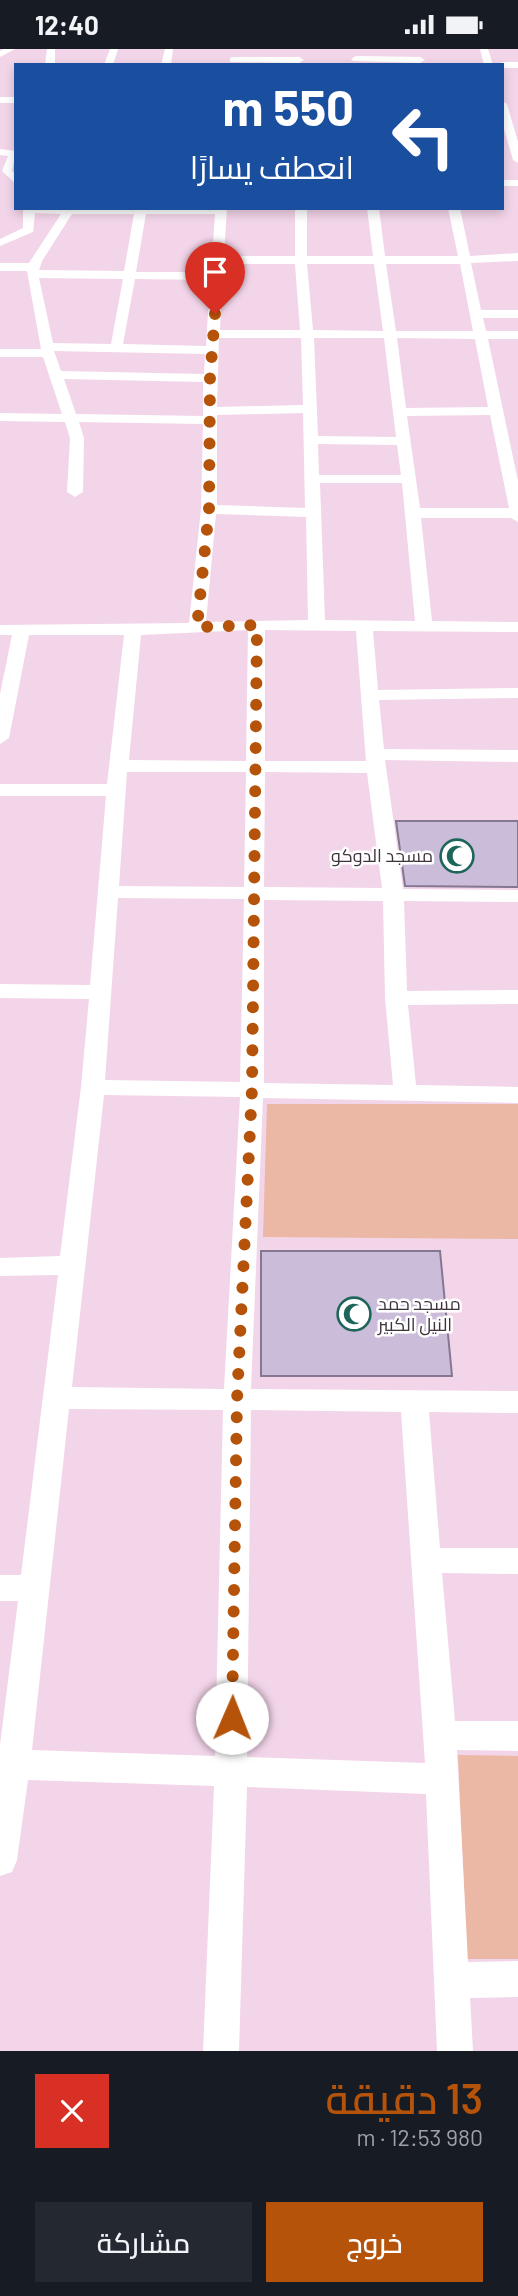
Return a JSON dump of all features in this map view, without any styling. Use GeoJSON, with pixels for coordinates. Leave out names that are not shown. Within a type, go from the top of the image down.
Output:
{"type":"FeatureCollection","features":[{"type":"Feature","properties":{"kind":"street"},"geometry":{"type":"LineString","coordinates":[[0,54],[11,49]]}},
{"type":"Feature","properties":{"kind":"street"},"geometry":{"type":"LineString","coordinates":[[233,49],[233,62],[299,63],[300,49]]}},
{"type":"Feature","properties":{"kind":"street"},"geometry":{"type":"LineString","coordinates":[[356,58],[420,62],[417,49]]}},
{"type":"Feature","properties":{"kind":"street"},"geometry":{"type":"LineString","coordinates":[[518,113],[504,109],[518,160]]}},
{"type":"Feature","properties":{"kind":"street"},"geometry":{"type":"LineString","coordinates":[[14,154],[7,171],[14,180]]}},
{"type":"Feature","properties":{"kind":"street"},"geometry":{"type":"LineString","coordinates":[[0,245],[29,230],[29,210]]}},
{"type":"Feature","properties":{"kind":"street"},"geometry":{"type":"LineString","coordinates":[[69,210],[35,266],[47,350],[77,438],[75,492]]}},
{"type":"Feature","properties":{"kind":"street"},"geometry":{"type":"LineString","coordinates":[[116,349],[141,210],[221,210],[215,334],[210,378],[209,509],[197,627]]}},
{"type":"Feature","properties":{"kind":"street"},"geometry":{"type":"LineString","coordinates":[[301,210],[317,626]]}},
{"type":"Feature","properties":{"kind":"street"},"geometry":{"type":"LineString","coordinates":[[373,210],[413,513],[424,627]]}},
{"type":"Feature","properties":{"kind":"street"},"geometry":{"type":"LineString","coordinates":[[413,513],[517,515],[514,476],[495,411],[482,335],[463,260],[454,210]]}},
{"type":"Feature","properties":{"kind":"street"},"geometry":{"type":"LineString","coordinates":[[0,245],[35,266]]}},
{"type":"Feature","properties":{"kind":"street"},"geometry":{"type":"LineString","coordinates":[[217,260],[463,260],[518,257]]}},
{"type":"Feature","properties":{"kind":"street"},"geometry":{"type":"LineString","coordinates":[[0,267],[35,266],[129,275],[216,276]]}},
{"type":"Feature","properties":{"kind":"street"},"geometry":{"type":"LineString","coordinates":[[475,314],[518,314]]}},
{"type":"Feature","properties":{"kind":"street"},"geometry":{"type":"LineString","coordinates":[[215,334],[518,335]]}},
{"type":"Feature","properties":{"kind":"street"},"geometry":{"type":"LineString","coordinates":[[0,353],[116,349],[213,350]]}},
{"type":"Feature","properties":{"kind":"street"},"geometry":{"type":"LineString","coordinates":[[57,375],[210,378]]}},
{"type":"Feature","properties":{"kind":"street"},"geometry":{"type":"LineString","coordinates":[[0,418],[210,415],[309,409]]}},
{"type":"Feature","properties":{"kind":"street"},"geometry":{"type":"LineString","coordinates":[[400,412],[495,411]]}},
{"type":"Feature","properties":{"kind":"street"},"geometry":{"type":"LineString","coordinates":[[310,440],[404,442]]}},
{"type":"Feature","properties":{"kind":"street"},"geometry":{"type":"LineString","coordinates":[[502,441],[518,441]]}},
{"type":"Feature","properties":{"kind":"street"},"geometry":{"type":"LineString","coordinates":[[312,479],[408,479]]}},
{"type":"Feature","properties":{"kind":"street"},"geometry":{"type":"LineString","coordinates":[[209,509],[312,513]]}},
{"type":"Feature","properties":{"kind":"street"},"geometry":{"type":"LineString","coordinates":[[221,2051],[231,1771],[237,1400],[252,1089],[257,625]]}},
{"type":"Feature","properties":{"kind":"street"},"geometry":{"type":"LineString","coordinates":[[0,629],[133,630],[257,625],[518,627]]}},
{"type":"Feature","properties":{"kind":"street"},"geometry":{"type":"LineString","coordinates":[[364,626],[376,760],[393,894],[396,998],[405,1094]]}},
{"type":"Feature","properties":{"kind":"street"},"geometry":{"type":"LineString","coordinates":[[0,738],[22,630]]}},
{"type":"Feature","properties":{"kind":"street"},"geometry":{"type":"LineString","coordinates":[[0,1860],[14,1764],[93,1087],[133,630]]}},
{"type":"Feature","properties":{"kind":"street"},"geometry":{"type":"LineString","coordinates":[[370,695],[518,693]]}},
{"type":"Feature","properties":{"kind":"street"},"geometry":{"type":"LineString","coordinates":[[0,790],[254,766],[518,756]]}},
{"type":"Feature","properties":{"kind":"street"},"geometry":{"type":"LineString","coordinates":[[108,892],[518,896]]}},
{"type":"Feature","properties":{"kind":"street"},"geometry":{"type":"LineString","coordinates":[[0,991],[102,992]]}},
{"type":"Feature","properties":{"kind":"street"},"geometry":{"type":"LineString","coordinates":[[396,998],[518,997]]}},
{"type":"Feature","properties":{"kind":"street"},"geometry":{"type":"LineString","coordinates":[[93,1087],[518,1095]]}},
{"type":"Feature","properties":{"kind":"street"},"geometry":{"type":"LineString","coordinates":[[0,1267],[71,1265]]}},
{"type":"Feature","properties":{"kind":"street"},"geometry":{"type":"LineString","coordinates":[[57,1398],[518,1402]]}},
{"type":"Feature","properties":{"kind":"street"},"geometry":{"type":"LineString","coordinates":[[414,1402],[440,1735],[455,2051]]}},
{"type":"Feature","properties":{"kind":"street"},"geometry":{"type":"LineString","coordinates":[[426,1560],[518,1561]]}},
{"type":"Feature","properties":{"kind":"street"},"geometry":{"type":"LineString","coordinates":[[0,1588],[33,1588]]}},
{"type":"Feature","properties":{"kind":"street"},"geometry":{"type":"LineString","coordinates":[[440,1735],[518,1736]]}},
{"type":"Feature","properties":{"kind":"street"},"geometry":{"type":"LineString","coordinates":[[14,1764],[442,1779]]}},
{"type":"Feature","properties":{"kind":"street"},"geometry":{"type":"LineString","coordinates":[[453,1980],[518,1979]]}},
{"type":"Feature","properties":{"kind":"shaded area"},"geometry":{"type":"Polygon","coordinates":[[[267,1104],[518,1104],[518,1239],[263,1237],[267,1104]]]}},
{"type":"Feature","properties":{"kind":"shaded area"},"geometry":{"type":"Polygon","coordinates":[[[458,1755],[518,1756],[518,1959],[467,1959],[458,1755]]]}},
{"type":"Feature","properties":{"kind":"building","name":"مسجد الدوكو"},"geometry":{"type":"Polygon","coordinates":[[[396,821],[518,821],[518,887],[405,886],[396,821]]]}},
{"type":"Feature","properties":{"kind":"building","name":"مسجد حمد النيل الكبير"},"geometry":{"type":"Polygon","coordinates":[[[261,1251],[440,1251],[452,1376],[261,1376],[261,1251]]]}},
{"type":"Feature","properties":{"kind":"place","name":"مسجد الدوكو"},"geometry":{"type":"Point","coordinates":[457,856]}},
{"type":"Feature","properties":{"kind":"place","name":"مسجد حمد النيل الكبير"},"geometry":{"type":"Point","coordinates":[354,1314]}},
{"type":"Feature","properties":{"kind":"route"},"geometry":{"type":"LineString","coordinates":[[215,314],[210,378],[209,509],[197,627],[257,625],[252,1089],[237,1400],[232,1718]]}}]}
